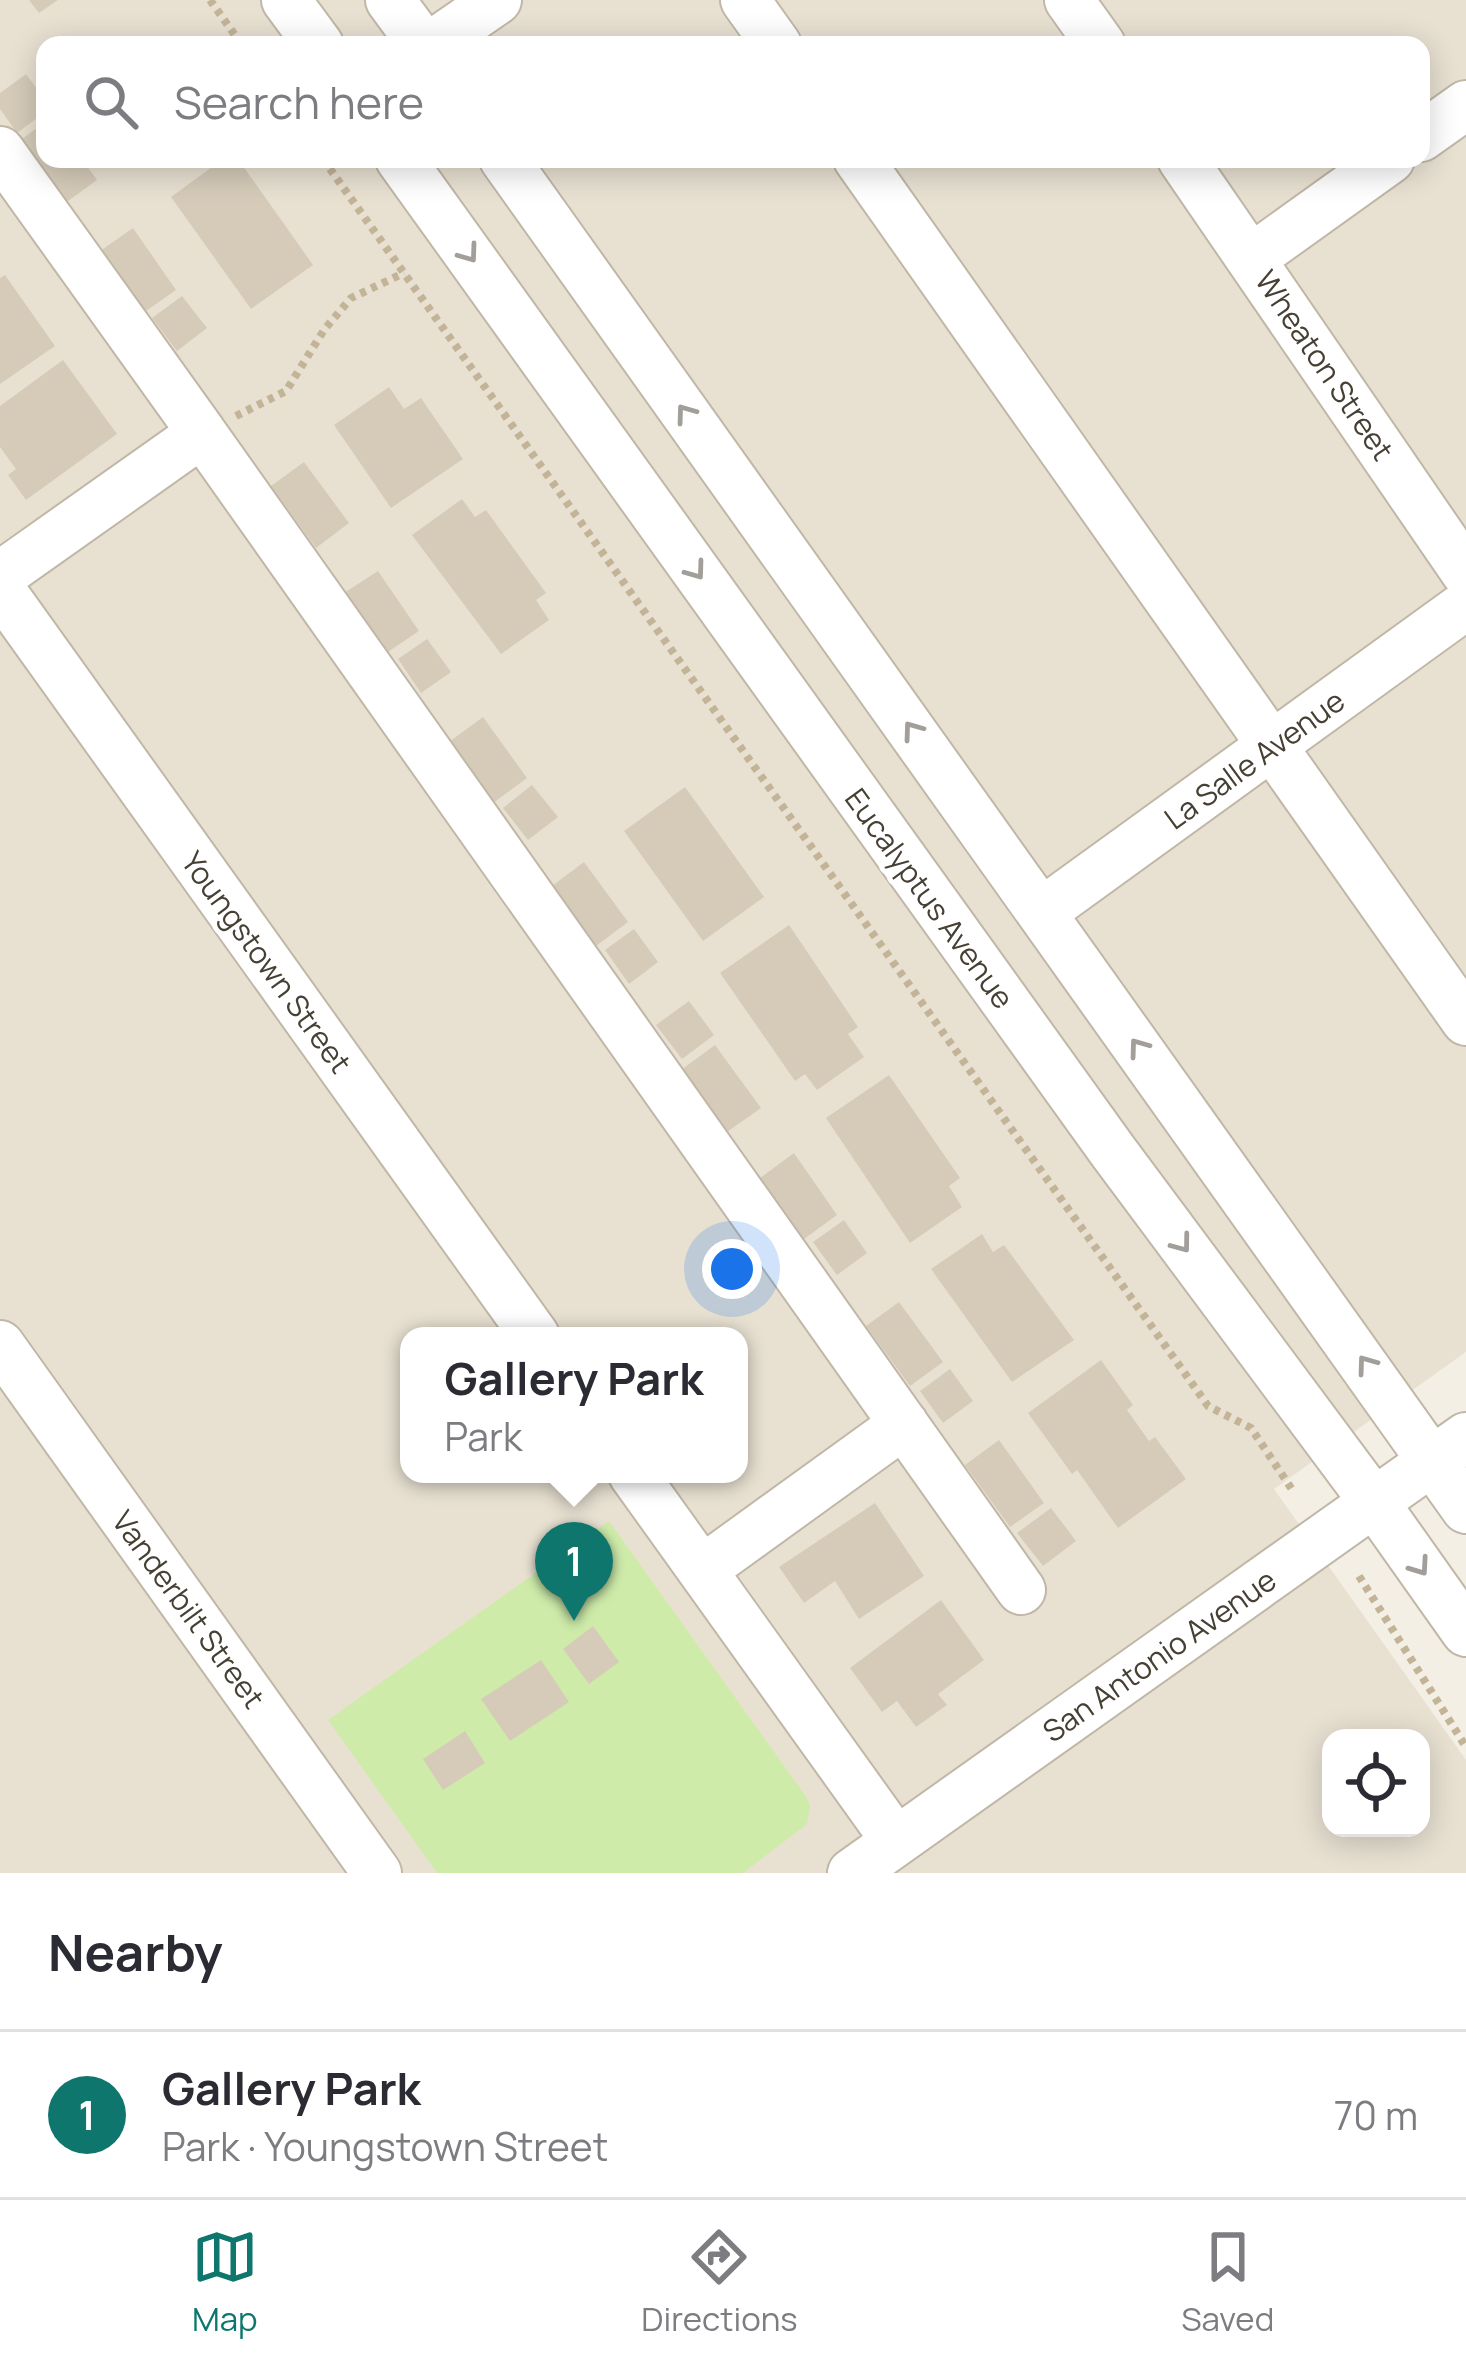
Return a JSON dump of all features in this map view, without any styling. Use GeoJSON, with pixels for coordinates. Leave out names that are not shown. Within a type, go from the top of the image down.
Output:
{"type":"FeatureCollection","features":[{"type":"Feature","properties":{"kind":"street"},"geometry":{"type":"LineString","coordinates":[[286,0],[312,36]]}},
{"type":"Feature","properties":{"kind":"street"},"geometry":{"type":"LineString","coordinates":[[390,0],[416,36]]}},
{"type":"Feature","properties":{"kind":"street"},"geometry":{"type":"LineString","coordinates":[[445,36],[497,0]]}},
{"type":"Feature","properties":{"kind":"street"},"geometry":{"type":"LineString","coordinates":[[745,0],[771,36]]}},
{"type":"Feature","properties":{"kind":"street"},"geometry":{"type":"LineString","coordinates":[[1069,0],[1095,36]]}},
{"type":"Feature","properties":{"kind":"street"},"geometry":{"type":"LineString","coordinates":[[1430,131],[1466,105]]}},
{"type":"Feature","properties":{"kind":"street"},"geometry":{"type":"LineString","coordinates":[[0,151],[1021,1590]]}},
{"type":"Feature","properties":{"kind":"street","name":"Eucalyptus Avenue"},"geometry":{"type":"LineString","coordinates":[[406,168],[1112,1150],[1466,1632]]}},
{"type":"Feature","properties":{"kind":"street"},"geometry":{"type":"LineString","coordinates":[[510,168],[1042,912],[1449,1448],[1466,1509]]}},
{"type":"Feature","properties":{"kind":"street"},"geometry":{"type":"LineString","coordinates":[[864,168],[1466,1021]]}},
{"type":"Feature","properties":{"kind":"street","name":"Wheaton Street"},"geometry":{"type":"LineString","coordinates":[[1188,168],[1466,573]]}},
{"type":"Feature","properties":{"kind":"street"},"geometry":{"type":"LineString","coordinates":[[1252,257],[1377,168]]}},
{"type":"Feature","properties":{"kind":"street"},"geometry":{"type":"LineString","coordinates":[[0,576],[202,433]]}},
{"type":"Feature","properties":{"kind":"street","name":"Youngstown Street"},"geometry":{"type":"LineString","coordinates":[[0,589],[529,1327]]}},
{"type":"Feature","properties":{"kind":"street","name":"La Salle Avenue"},"geometry":{"type":"LineString","coordinates":[[1042,912],[1466,605]]}},
{"type":"Feature","properties":{"kind":"street","name":"Vanderbilt Street"},"geometry":{"type":"LineString","coordinates":[[0,1345],[377,1873]]}},
{"type":"Feature","properties":{"kind":"street"},"geometry":{"type":"LineString","coordinates":[[702,1570],[904,1424]]}},
{"type":"Feature","properties":{"kind":"street","name":"San Antonio Avenue"},"geometry":{"type":"LineString","coordinates":[[852,1873],[1449,1448]]}},
{"type":"Feature","properties":{"kind":"street"},"geometry":{"type":"LineString","coordinates":[[639,1483],[896,1841]]}},
{"type":"Feature","properties":{"kind":"path"},"geometry":{"type":"LineString","coordinates":[[210,0],[236,36]]}},
{"type":"Feature","properties":{"kind":"path"},"geometry":{"type":"LineString","coordinates":[[329,168],[1208,1406],[1251,1428],[1293,1491]]}},
{"type":"Feature","properties":{"kind":"path"},"geometry":{"type":"LineString","coordinates":[[202,433],[286,392],[324,330],[351,298],[404,273]]}},
{"type":"Feature","properties":{"kind":"path"},"geometry":{"type":"LineString","coordinates":[[1359,1576],[1466,1747]]}},
{"type":"Feature","properties":{"kind":"shaded area"},"geometry":{"type":"Polygon","coordinates":[[[0,0],[1466,0],[1466,1352],[1274,1489],[1466,1760],[1466,1873],[0,1873],[0,0]]]}},
{"type":"Feature","properties":{"kind":"green space"},"geometry":{"type":"Polygon","coordinates":[[[609,1521],[807,1798],[807,1824],[743,1873],[437,1873],[328,1720],[609,1521]]]}},
{"type":"Feature","properties":{"kind":"building"},"geometry":{"type":"Polygon","coordinates":[[[29,0],[58,0],[39,13],[29,0]]]}},
{"type":"Feature","properties":{"kind":"building"},"geometry":{"type":"Polygon","coordinates":[[[26,74],[36,88],[36,119],[17,133],[0,109],[0,93],[26,74]]]}},
{"type":"Feature","properties":{"kind":"building"},"geometry":{"type":"Polygon","coordinates":[[[36,129],[36,165],[19,141],[36,129]]]}},
{"type":"Feature","properties":{"kind":"building"},"geometry":{"type":"Polygon","coordinates":[[[38,168],[88,168],[97,180],[64,204],[38,168]]]}},
{"type":"Feature","properties":{"kind":"building"},"geometry":{"type":"Polygon","coordinates":[[[211,168],[244,168],[313,265],[251,309],[171,197],[211,168]]]}},
{"type":"Feature","properties":{"kind":"building"},"geometry":{"type":"Polygon","coordinates":[[[133,228],[176,290],[143,313],[100,251],[133,228]]]}},
{"type":"Feature","properties":{"kind":"building"},"geometry":{"type":"Polygon","coordinates":[[[5,275],[55,346],[0,384],[0,278],[5,275]]]}},
{"type":"Feature","properties":{"kind":"building"},"geometry":{"type":"Polygon","coordinates":[[[182,296],[207,328],[177,351],[152,318],[182,296]]]}},
{"type":"Feature","properties":{"kind":"building"},"geometry":{"type":"Polygon","coordinates":[[[63,360],[117,434],[26,500],[8,475],[16,469],[0,447],[0,406],[63,360]]]}},
{"type":"Feature","properties":{"kind":"building"},"geometry":{"type":"Polygon","coordinates":[[[389,387],[404,409],[421,398],[463,459],[391,508],[334,425],[389,387]]]}},
{"type":"Feature","properties":{"kind":"building"},"geometry":{"type":"Polygon","coordinates":[[[304,462],[349,523],[316,548],[271,486],[304,462]]]}},
{"type":"Feature","properties":{"kind":"building"},"geometry":{"type":"Polygon","coordinates":[[[462,499],[475,517],[486,510],[546,593],[536,600],[549,620],[501,654],[412,535],[462,499]]]}},
{"type":"Feature","properties":{"kind":"building"},"geometry":{"type":"Polygon","coordinates":[[[378,571],[419,631],[385,654],[344,593],[378,571]]]}},
{"type":"Feature","properties":{"kind":"building"},"geometry":{"type":"Polygon","coordinates":[[[427,639],[451,672],[421,693],[398,659],[427,639]]]}},
{"type":"Feature","properties":{"kind":"building"},"geometry":{"type":"Polygon","coordinates":[[[483,717],[527,778],[493,803],[449,742],[483,717]]]}},
{"type":"Feature","properties":{"kind":"building"},"geometry":{"type":"Polygon","coordinates":[[[532,785],[558,817],[528,840],[503,808],[532,785]]]}},
{"type":"Feature","properties":{"kind":"building"},"geometry":{"type":"Polygon","coordinates":[[[685,787],[764,897],[703,941],[624,831],[685,787]]]}},
{"type":"Feature","properties":{"kind":"building"},"geometry":{"type":"Polygon","coordinates":[[[584,862],[628,922],[596,946],[552,886],[584,862]]]}},
{"type":"Feature","properties":{"kind":"building"},"geometry":{"type":"Polygon","coordinates":[[[789,925],[858,1027],[848,1034],[864,1057],[817,1090],[805,1074],[795,1081],[720,973],[789,925]]]}},
{"type":"Feature","properties":{"kind":"building"},"geometry":{"type":"Polygon","coordinates":[[[634,929],[658,962],[629,984],[605,950],[634,929]]]}},
{"type":"Feature","properties":{"kind":"building"},"geometry":{"type":"Polygon","coordinates":[[[689,1001],[714,1035],[682,1059],[656,1025],[689,1001]]]}},
{"type":"Feature","properties":{"kind":"building"},"geometry":{"type":"Polygon","coordinates":[[[715,1045],[761,1108],[727,1132],[681,1070],[715,1045]]]}},
{"type":"Feature","properties":{"kind":"building"},"geometry":{"type":"Polygon","coordinates":[[[889,1075],[960,1178],[949,1186],[962,1207],[910,1243],[826,1118],[889,1075]]]}},
{"type":"Feature","properties":{"kind":"building"},"geometry":{"type":"Polygon","coordinates":[[[794,1153],[837,1215],[804,1239],[760,1178],[794,1153]]]}},
{"type":"Feature","properties":{"kind":"building"},"geometry":{"type":"Polygon","coordinates":[[[844,1220],[867,1253],[837,1275],[813,1242],[844,1220]]]}},
{"type":"Feature","properties":{"kind":"building"},"geometry":{"type":"Polygon","coordinates":[[[982,1234],[993,1252],[1004,1245],[1074,1340],[1012,1382],[931,1269],[982,1234]]]}},
{"type":"Feature","properties":{"kind":"building"},"geometry":{"type":"Polygon","coordinates":[[[899,1302],[943,1362],[910,1386],[866,1326],[899,1302]]]}},
{"type":"Feature","properties":{"kind":"building"},"geometry":{"type":"Polygon","coordinates":[[[1101,1360],[1133,1405],[1127,1410],[1149,1441],[1155,1437],[1186,1479],[1118,1528],[1028,1413],[1101,1360]]]}},
{"type":"Feature","properties":{"kind":"building"},"geometry":{"type":"Polygon","coordinates":[[[950,1369],[973,1401],[943,1423],[920,1391],[950,1369]]]}},
{"type":"Feature","properties":{"kind":"building"},"geometry":{"type":"Polygon","coordinates":[[[999,1440],[1044,1503],[1010,1527],[965,1465],[999,1440]]]}},
{"type":"Feature","properties":{"kind":"building"},"geometry":{"type":"Polygon","coordinates":[[[875,1503],[924,1576],[859,1619],[835,1581],[804,1603],[779,1567],[875,1503]]]}},
{"type":"Feature","properties":{"kind":"building"},"geometry":{"type":"Polygon","coordinates":[[[1051,1508],[1076,1541],[1043,1566],[1017,1533],[1051,1508]]]}},
{"type":"Feature","properties":{"kind":"building"},"geometry":{"type":"Polygon","coordinates":[[[941,1600],[984,1660],[938,1694],[947,1705],[916,1727],[897,1701],[882,1712],[850,1668],[941,1600]]]}},
{"type":"Feature","properties":{"kind":"building"},"geometry":{"type":"Polygon","coordinates":[[[593,1626],[619,1662],[589,1684],[563,1649],[593,1626]]]}},
{"type":"Feature","properties":{"kind":"building"},"geometry":{"type":"Polygon","coordinates":[[[541,1660],[569,1702],[510,1741],[481,1699],[541,1660]]]}},
{"type":"Feature","properties":{"kind":"building"},"geometry":{"type":"Polygon","coordinates":[[[465,1731],[485,1763],[443,1790],[423,1759],[465,1731]]]}},
{"type":"Feature","properties":{"kind":"place","name":"Gallery Park"},"geometry":{"type":"Point","coordinates":[574,1621]}}]}
